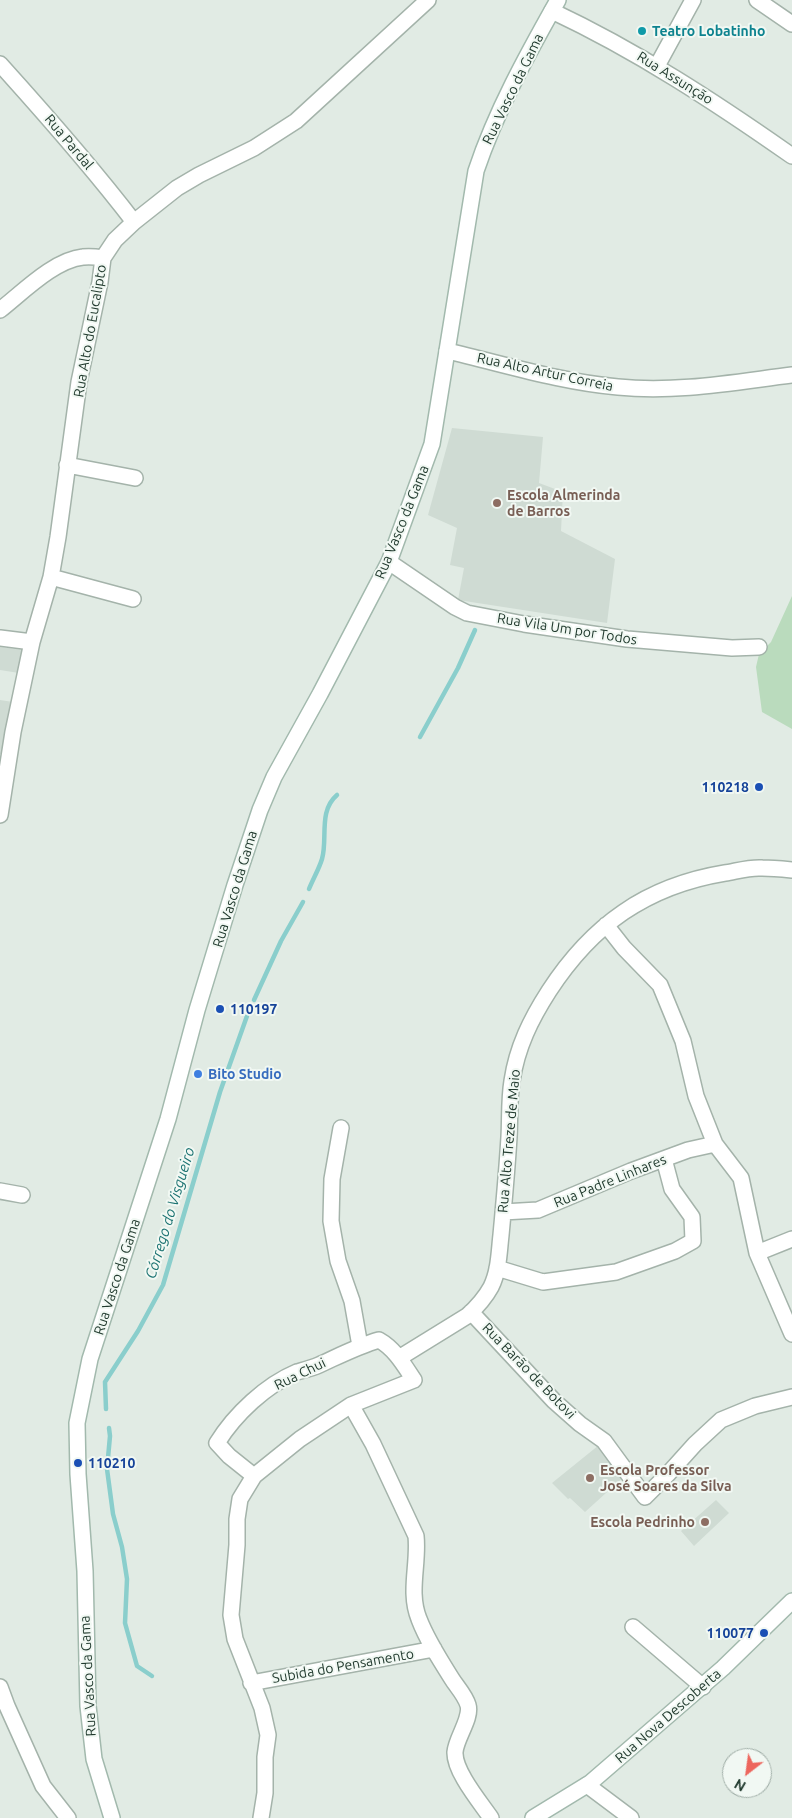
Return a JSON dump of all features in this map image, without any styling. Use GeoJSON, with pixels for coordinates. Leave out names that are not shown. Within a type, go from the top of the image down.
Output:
{"type":"FeatureCollection","features":[{"type":"Feature","properties":{"kind":"street","name":"Rua Alto do Eucalipto"},"geometry":{"type":"LineString","coordinates":[[0,815],[13,732],[32,642],[51,577],[80,382],[103,258],[115,240],[134,222],[177,188],[198,175],[254,148],[296,121],[428,0]]}},
{"type":"Feature","properties":{"kind":"street"},"geometry":{"type":"LineString","coordinates":[[657,66],[693,0]]}},
{"type":"Feature","properties":{"kind":"street"},"geometry":{"type":"LineString","coordinates":[[756,0],[792,24]]}},
{"type":"Feature","properties":{"kind":"street","name":"Rua Assunção"},"geometry":{"type":"LineString","coordinates":[[555,6],[727,110],[792,156]]}},
{"type":"Feature","properties":{"kind":"street","name":"Rua Vasco da Gama"},"geometry":{"type":"LineString","coordinates":[[112,1818],[94,1759],[88,1706],[84,1562],[77,1423],[88,1369],[109,1297],[168,1119],[198,1010],[260,810],[274,777],[389,562],[432,444],[476,171],[490,130],[555,6]]}},
{"type":"Feature","properties":{"kind":"street","name":"Rua Pardal"},"geometry":{"type":"LineString","coordinates":[[0,64],[110,190],[134,222]]}},
{"type":"Feature","properties":{"kind":"street"},"geometry":{"type":"LineString","coordinates":[[0,310],[60,265],[83,257],[103,258]]}},
{"type":"Feature","properties":{"kind":"street","name":"Rua Alto Artur Correia"},"geometry":{"type":"LineString","coordinates":[[447,351],[542,374],[618,387],[677,388],[792,375]]}},
{"type":"Feature","properties":{"kind":"street"},"geometry":{"type":"LineString","coordinates":[[67,465],[135,478]]}},
{"type":"Feature","properties":{"kind":"street","name":"Rua Vila Um por Todos"},"geometry":{"type":"LineString","coordinates":[[389,562],[455,607],[467,613],[524,624],[626,639],[732,648],[759,647]]}},
{"type":"Feature","properties":{"kind":"street"},"geometry":{"type":"LineString","coordinates":[[51,577],[133,599]]}},
{"type":"Feature","properties":{"kind":"street"},"geometry":{"type":"LineString","coordinates":[[0,638],[32,642]]}},
{"type":"Feature","properties":{"kind":"street","name":"Rua Alto Treze de Maio"},"geometry":{"type":"LineString","coordinates":[[399,1358],[471,1312],[492,1286],[497,1268],[503,1212],[511,1083],[516,1058],[525,1032],[563,970],[606,924],[642,899],[701,877],[760,867],[792,870]]}},
{"type":"Feature","properties":{"kind":"street"},"geometry":{"type":"LineString","coordinates":[[606,924],[624,948],[660,985],[683,1041],[696,1096],[715,1144],[740,1178],[757,1253],[792,1334]]}},
{"type":"Feature","properties":{"kind":"street"},"geometry":{"type":"LineString","coordinates":[[342,1128],[332,1179],[331,1221],[338,1261],[352,1301],[360,1346]]}},
{"type":"Feature","properties":{"kind":"street","name":"Rua Padre Linhares"},"geometry":{"type":"LineString","coordinates":[[503,1212],[538,1210],[688,1150],[715,1144]]}},
{"type":"Feature","properties":{"kind":"street"},"geometry":{"type":"LineString","coordinates":[[497,1268],[543,1282],[616,1272],[675,1251],[694,1241],[692,1217],[672,1189],[664,1159]]}},
{"type":"Feature","properties":{"kind":"street"},"geometry":{"type":"LineString","coordinates":[[0,1192],[22,1195]]}},
{"type":"Feature","properties":{"kind":"street"},"geometry":{"type":"LineString","coordinates":[[757,1253],[792,1239]]}},
{"type":"Feature","properties":{"kind":"street","name":"Rua Barão de Botovi"},"geometry":{"type":"LineString","coordinates":[[471,1312],[554,1401],[580,1424],[604,1441],[645,1497],[695,1444],[721,1420],[755,1406],[792,1397]]}},
{"type":"Feature","properties":{"kind":"street","name":"Rua Chui"},"geometry":{"type":"LineString","coordinates":[[254,1476],[229,1456],[217,1442],[228,1428],[253,1402],[274,1385],[297,1372],[379,1340],[399,1358],[414,1380],[351,1405]]}},
{"type":"Feature","properties":{"kind":"street"},"geometry":{"type":"LineString","coordinates":[[261,1818],[265,1794],[265,1757],[268,1736],[262,1708],[235,1639],[231,1615],[240,1498],[254,1476],[300,1439],[351,1405],[373,1444],[416,1536],[417,1550],[414,1569],[415,1606],[419,1619],[434,1649],[468,1704],[468,1716],[455,1753],[464,1778],[491,1818]]}},
{"type":"Feature","properties":{"kind":"street","name":"Rua Nova Descoberta"},"geometry":{"type":"LineString","coordinates":[[534,1818],[587,1785],[742,1651],[792,1600]]}},
{"type":"Feature","properties":{"kind":"street"},"geometry":{"type":"LineString","coordinates":[[633,1627],[703,1686]]}},
{"type":"Feature","properties":{"kind":"street","name":"Subida do Pensamento"},"geometry":{"type":"LineString","coordinates":[[251,1683],[434,1649]]}},
{"type":"Feature","properties":{"kind":"street"},"geometry":{"type":"LineString","coordinates":[[0,1687],[43,1786],[68,1818]]}},
{"type":"Feature","properties":{"kind":"street"},"geometry":{"type":"LineString","coordinates":[[587,1785],[631,1818]]}},
{"type":"Feature","properties":{"kind":"shaded area","name":"Escola Almerinda de Barros"},"geometry":{"type":"Polygon","coordinates":[[[452,428],[543,437],[539,483],[563,492],[561,531],[615,559],[607,623],[458,600],[464,568],[450,565],[457,528],[428,515],[452,428]]]}},
{"type":"Feature","properties":{"kind":"shaded area"},"geometry":{"type":"Polygon","coordinates":[[[0,647],[23,650],[19,673],[0,670],[0,647]]]}},
{"type":"Feature","properties":{"kind":"shaded area"},"geometry":{"type":"Polygon","coordinates":[[[0,700],[13,702],[6,754],[0,754],[0,700]]]}},
{"type":"Feature","properties":{"kind":"shaded area","name":"Escola Professor José Soares da Silva"},"geometry":{"type":"Polygon","coordinates":[[[599,1445],[627,1474],[585,1512],[552,1483],[599,1445]]]}},
{"type":"Feature","properties":{"kind":"shaded area","name":"Escola Pedrinho"},"geometry":{"type":"Polygon","coordinates":[[[716,1500],[729,1513],[694,1546],[681,1531],[716,1500]]]}},
{"type":"Feature","properties":{"kind":"green space"},"geometry":{"type":"Polygon","coordinates":[[[792,596],[792,729],[762,712],[756,667],[759,654],[771,642],[792,596]]]}},
{"type":"Feature","properties":{"kind":"waterway","name":"Córrego do Visgueiro"},"geometry":{"type":"LineString","coordinates":[[420,737],[458,668],[475,630]]}},
{"type":"Feature","properties":{"kind":"waterway","name":"Córrego do Visgueiro"},"geometry":{"type":"LineString","coordinates":[[309,889],[324,851],[327,809],[337,795]]}},
{"type":"Feature","properties":{"kind":"waterway","name":"Córrego do Visgueiro"},"geometry":{"type":"LineString","coordinates":[[254,1000],[281,941],[303,902]]}},
{"type":"Feature","properties":{"kind":"waterway","name":"Córrego do Visgueiro"},"geometry":{"type":"LineString","coordinates":[[106,1409],[105,1382],[138,1331],[163,1285],[220,1092],[247,1016]]}},
{"type":"Feature","properties":{"kind":"waterway","name":"Córrego do Visgueiro"},"geometry":{"type":"LineString","coordinates":[[109,1428],[107,1469],[113,1514],[122,1547],[127,1579],[125,1623],[137,1666],[152,1676]]}},
{"type":"Feature","properties":{"kind":"place","name":"Teatro Lobatinho"},"geometry":{"type":"Point","coordinates":[642,31]}},
{"type":"Feature","properties":{"kind":"place","name":"Escola Almerinda de Barros"},"geometry":{"type":"Point","coordinates":[497,503]}},
{"type":"Feature","properties":{"kind":"place","name":"110218"},"geometry":{"type":"Point","coordinates":[759,787]}},
{"type":"Feature","properties":{"kind":"place","name":"110197"},"geometry":{"type":"Point","coordinates":[220,1009]}},
{"type":"Feature","properties":{"kind":"place","name":"Bito Studio"},"geometry":{"type":"Point","coordinates":[198,1074]}},
{"type":"Feature","properties":{"kind":"place","name":"110210"},"geometry":{"type":"Point","coordinates":[78,1463]}},
{"type":"Feature","properties":{"kind":"place","name":"Escola Professor José Soares da Silva"},"geometry":{"type":"Point","coordinates":[590,1478]}},
{"type":"Feature","properties":{"kind":"place","name":"Escola Pedrinho"},"geometry":{"type":"Point","coordinates":[705,1522]}},
{"type":"Feature","properties":{"kind":"place","name":"110077"},"geometry":{"type":"Point","coordinates":[764,1633]}}]}
